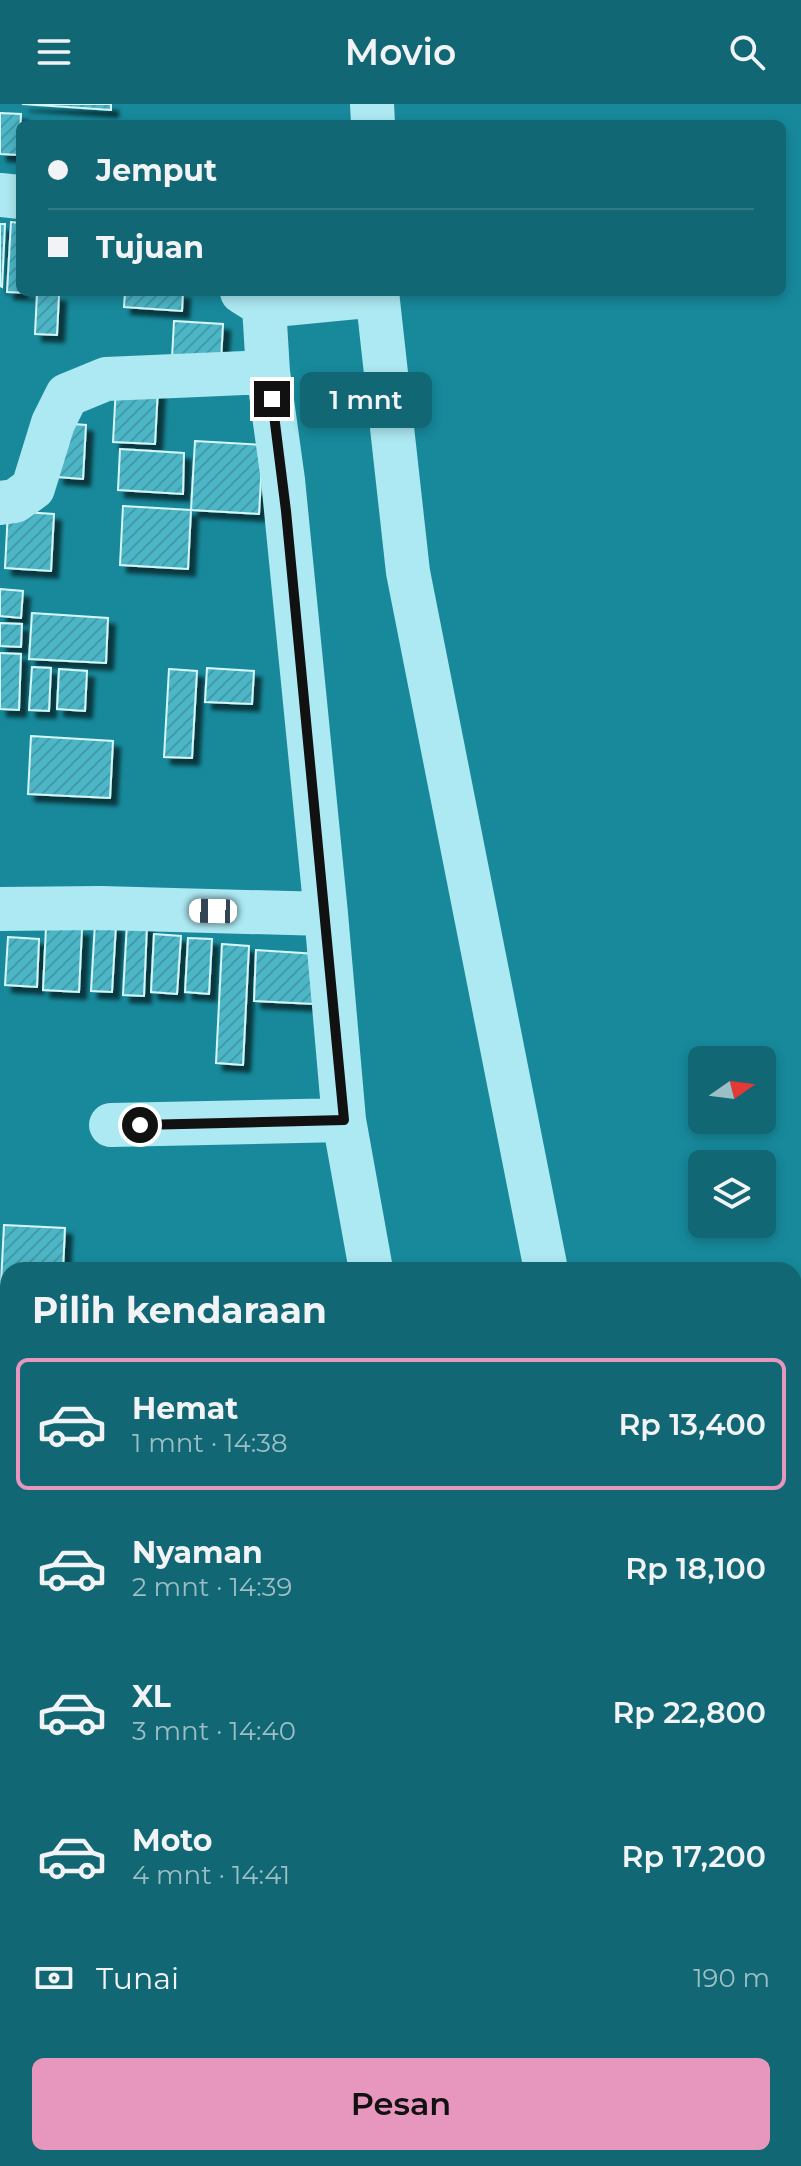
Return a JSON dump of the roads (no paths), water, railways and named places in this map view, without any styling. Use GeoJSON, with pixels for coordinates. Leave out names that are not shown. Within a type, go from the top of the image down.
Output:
{"type":"FeatureCollection","features":[{"type":"Feature","properties":{"kind":"street"},"geometry":{"type":"LineString","coordinates":[[327,296],[253,299],[268,372],[283,480],[344,1120],[370,1262]]}},
{"type":"Feature","properties":{"kind":"street"},"geometry":{"type":"LineString","coordinates":[[377,296],[408,572],[544,1262]]}},
{"type":"Feature","properties":{"kind":"street"},"geometry":{"type":"LineString","coordinates":[[0,503],[15,501],[33,488],[53,423],[67,395],[106,379],[268,372]]}},
{"type":"Feature","properties":{"kind":"street"},"geometry":{"type":"LineString","coordinates":[[0,909],[101,908],[326,914]]}},
{"type":"Feature","properties":{"kind":"street"},"geometry":{"type":"LineString","coordinates":[[111,1125],[344,1120]]}}]}
